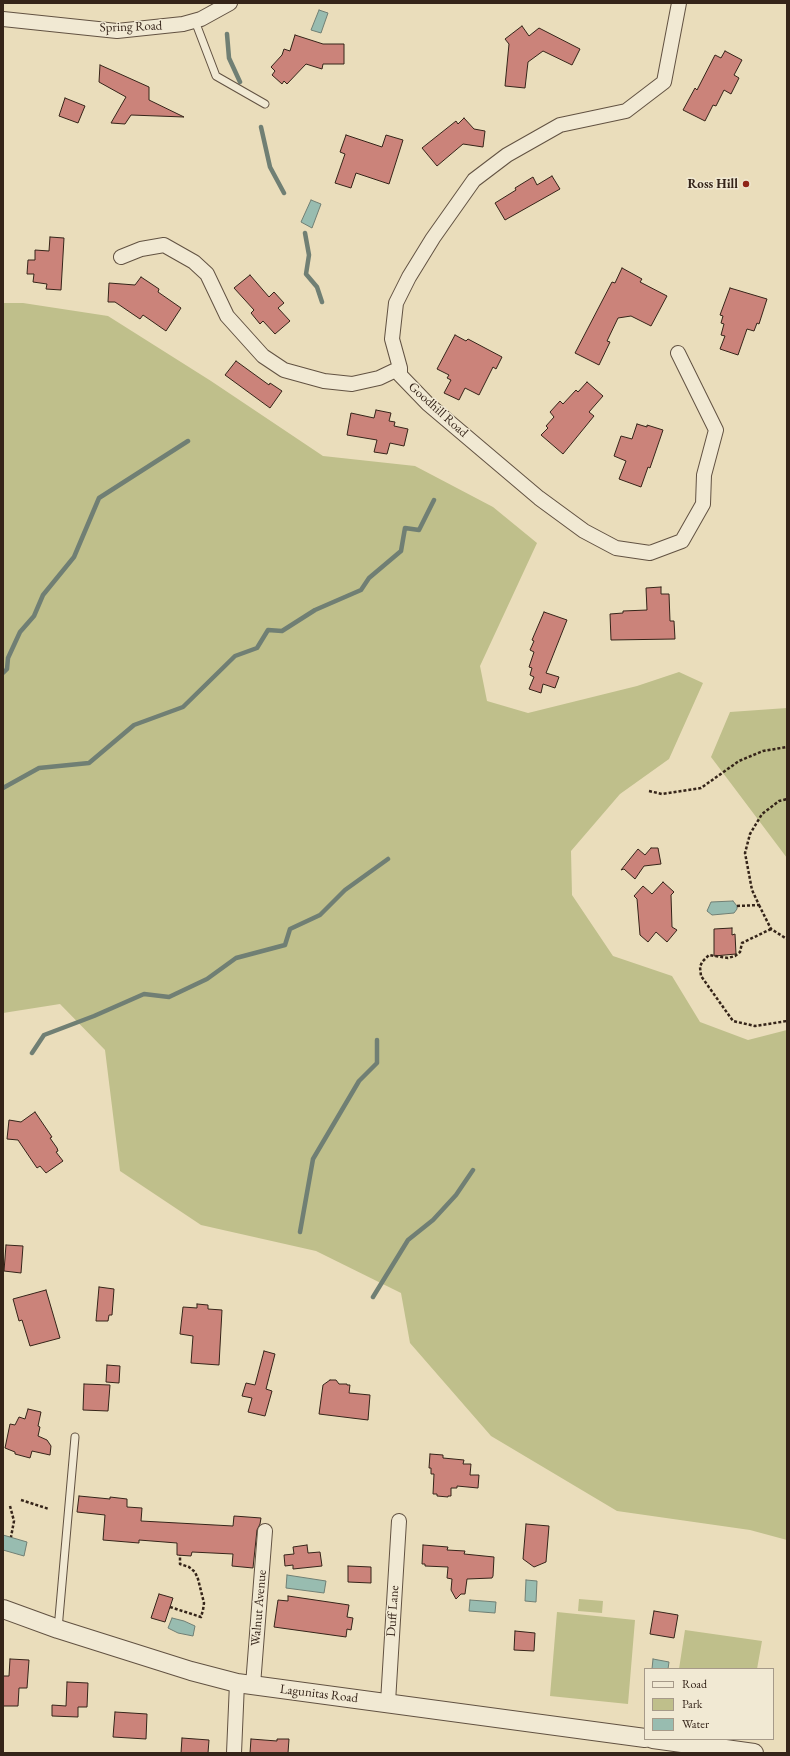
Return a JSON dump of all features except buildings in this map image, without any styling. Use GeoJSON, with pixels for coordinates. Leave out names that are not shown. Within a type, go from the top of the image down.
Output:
{"type":"FeatureCollection","features":[{"type":"Feature","properties":{"kind":"street","name":"Spring Road"},"geometry":{"type":"LineString","coordinates":[[3,19],[117,31],[182,24],[195,21],[217,12],[230,3]]}},
{"type":"Feature","properties":{"kind":"street","name":"Goodhill Road"},"geometry":{"type":"LineString","coordinates":[[678,353],[716,430],[704,475],[703,504],[682,541],[650,553],[616,548],[584,531],[556,510],[428,404],[400,375],[400,368],[392,339],[396,303],[413,270],[474,180],[506,155],[560,125],[626,111],[664,82],[679,3]]}},
{"type":"Feature","properties":{"kind":"street"},"geometry":{"type":"LineString","coordinates":[[121,257],[141,248],[164,245],[194,262],[207,274],[227,316],[263,356],[284,370],[324,381],[352,384],[380,378],[400,368]]}},
{"type":"Feature","properties":{"kind":"street","name":"Duff Lane"},"geometry":{"type":"LineString","coordinates":[[388,1702],[399,1521]]}},
{"type":"Feature","properties":{"kind":"street","name":"Walnut Avenue"},"geometry":{"type":"LineString","coordinates":[[234,1753],[245,1684],[265,1531]]}},
{"type":"Feature","properties":{"kind":"street","name":"Lagunitas Road"},"geometry":{"type":"LineString","coordinates":[[3,1609],[58,1629],[191,1671],[245,1684],[388,1702],[644,1738]]}},
{"type":"Feature","properties":{"kind":"street"},"geometry":{"type":"LineString","coordinates":[[661,1740],[754,1753]]}},
{"type":"Feature","properties":{"kind":"lane"},"geometry":{"type":"LineString","coordinates":[[195,21],[216,76],[265,104]]}},
{"type":"Feature","properties":{"kind":"lane"},"geometry":{"type":"LineString","coordinates":[[58,1629],[75,1437]]}},
{"type":"Feature","properties":{"kind":"path"},"geometry":{"type":"LineString","coordinates":[[649,791],[662,794],[700,788],[739,761],[763,752],[787,747]]}},
{"type":"Feature","properties":{"kind":"path"},"geometry":{"type":"LineString","coordinates":[[787,799],[779,801],[762,814],[750,834],[745,852],[752,890],[759,905],[772,929],[787,939]]}},
{"type":"Feature","properties":{"kind":"path"},"geometry":{"type":"LineString","coordinates":[[738,906],[759,905]]}},
{"type":"Feature","properties":{"kind":"path"},"geometry":{"type":"LineString","coordinates":[[772,929],[742,943],[740,952],[735,956],[728,958],[709,955],[702,962],[700,968],[701,976],[733,1021],[755,1026],[787,1021]]}},
{"type":"Feature","properties":{"kind":"path"},"geometry":{"type":"LineString","coordinates":[[21,1500],[49,1509]]}},
{"type":"Feature","properties":{"kind":"path"},"geometry":{"type":"LineString","coordinates":[[10,1506],[14,1521],[10,1537]]}},
{"type":"Feature","properties":{"kind":"path"},"geometry":{"type":"LineString","coordinates":[[170,1607],[201,1617],[203,1610],[204,1603],[198,1579],[195,1572],[189,1567],[180,1564],[180,1555]]}},
{"type":"Feature","properties":{"kind":"green space"},"geometry":{"type":"Polygon","coordinates":[[[3,303],[23,303],[108,316],[211,381],[323,456],[415,466],[493,507],[537,543],[480,666],[487,701],[528,713],[637,686],[679,672],[703,683],[669,759],[620,794],[571,851],[572,895],[613,956],[672,976],[700,1022],[748,1040],[787,1030],[787,1540],[750,1530],[617,1511],[491,1436],[410,1343],[401,1293],[316,1251],[201,1225],[120,1171],[105,1050],[60,1004],[3,1013],[3,303]]]}},
{"type":"Feature","properties":{"kind":"green space"},"geometry":{"type":"Polygon","coordinates":[[[787,708],[787,858],[711,757],[730,712],[787,708]]]}},
{"type":"Feature","properties":{"kind":"green space"},"geometry":{"type":"Polygon","coordinates":[[[579,1599],[603,1601],[602,1613],[578,1611],[579,1599]]]}},
{"type":"Feature","properties":{"kind":"green space"},"geometry":{"type":"Polygon","coordinates":[[[557,1612],[635,1620],[628,1704],[550,1696],[557,1612]]]}},
{"type":"Feature","properties":{"kind":"green space"},"geometry":{"type":"Polygon","coordinates":[[[685,1630],[762,1641],[757,1668],[679,1668],[685,1630]]]}},
{"type":"Feature","properties":{"kind":"water"},"geometry":{"type":"Polygon","coordinates":[[[319,10],[328,13],[321,33],[311,30],[319,10]]]}},
{"type":"Feature","properties":{"kind":"water"},"geometry":{"type":"Polygon","coordinates":[[[311,200],[321,204],[312,228],[301,222],[311,200]]]}},
{"type":"Feature","properties":{"kind":"water"},"geometry":{"type":"Polygon","coordinates":[[[733,901],[737,906],[734,913],[712,915],[707,911],[711,902],[733,901]]]}},
{"type":"Feature","properties":{"kind":"water"},"geometry":{"type":"Polygon","coordinates":[[[3,1535],[27,1542],[24,1556],[3,1550],[3,1535]]]}},
{"type":"Feature","properties":{"kind":"water"},"geometry":{"type":"Polygon","coordinates":[[[287,1575],[326,1581],[324,1593],[286,1588],[287,1575]]]}},
{"type":"Feature","properties":{"kind":"water"},"geometry":{"type":"Polygon","coordinates":[[[526,1580],[537,1581],[536,1602],[525,1601],[526,1580]]]}},
{"type":"Feature","properties":{"kind":"water"},"geometry":{"type":"Polygon","coordinates":[[[470,1600],[496,1602],[495,1613],[469,1611],[470,1600]]]}},
{"type":"Feature","properties":{"kind":"water"},"geometry":{"type":"Polygon","coordinates":[[[172,1618],[195,1626],[193,1636],[178,1633],[168,1628],[172,1618]]]}},
{"type":"Feature","properties":{"kind":"water"},"geometry":{"type":"Polygon","coordinates":[[[653,1659],[669,1662],[668,1668],[652,1668],[653,1659]]]}},
{"type":"Feature","properties":{"kind":"waterway"},"geometry":{"type":"LineString","coordinates":[[227,34],[229,58],[240,82]]}},
{"type":"Feature","properties":{"kind":"waterway"},"geometry":{"type":"LineString","coordinates":[[261,127],[270,167],[284,193]]}},
{"type":"Feature","properties":{"kind":"waterway"},"geometry":{"type":"LineString","coordinates":[[305,233],[309,255],[306,274],[317,287],[322,302]]}},
{"type":"Feature","properties":{"kind":"waterway"},"geometry":{"type":"LineString","coordinates":[[3,673],[7,669],[8,658],[20,632],[34,616],[43,595],[74,557],[99,498],[188,441]]}},
{"type":"Feature","properties":{"kind":"waterway"},"geometry":{"type":"LineString","coordinates":[[3,788],[39,768],[89,763],[134,725],[183,707],[235,656],[257,648],[268,630],[282,631],[315,610],[361,590],[369,578],[401,551],[405,528],[419,530],[434,500]]}},
{"type":"Feature","properties":{"kind":"waterway"},"geometry":{"type":"LineString","coordinates":[[32,1053],[44,1035],[94,1016],[144,994],[169,997],[207,979],[236,958],[285,945],[290,929],[320,915],[345,890],[388,859]]}},
{"type":"Feature","properties":{"kind":"waterway"},"geometry":{"type":"LineString","coordinates":[[300,1232],[313,1159],[359,1081],[377,1063],[377,1040]]}},
{"type":"Feature","properties":{"kind":"waterway"},"geometry":{"type":"LineString","coordinates":[[373,1297],[408,1240],[433,1220],[456,1195],[473,1170]]}},
{"type":"Feature","properties":{"kind":"place","name":"Ross Hill"},"geometry":{"type":"Point","coordinates":[746,184]}}]}
